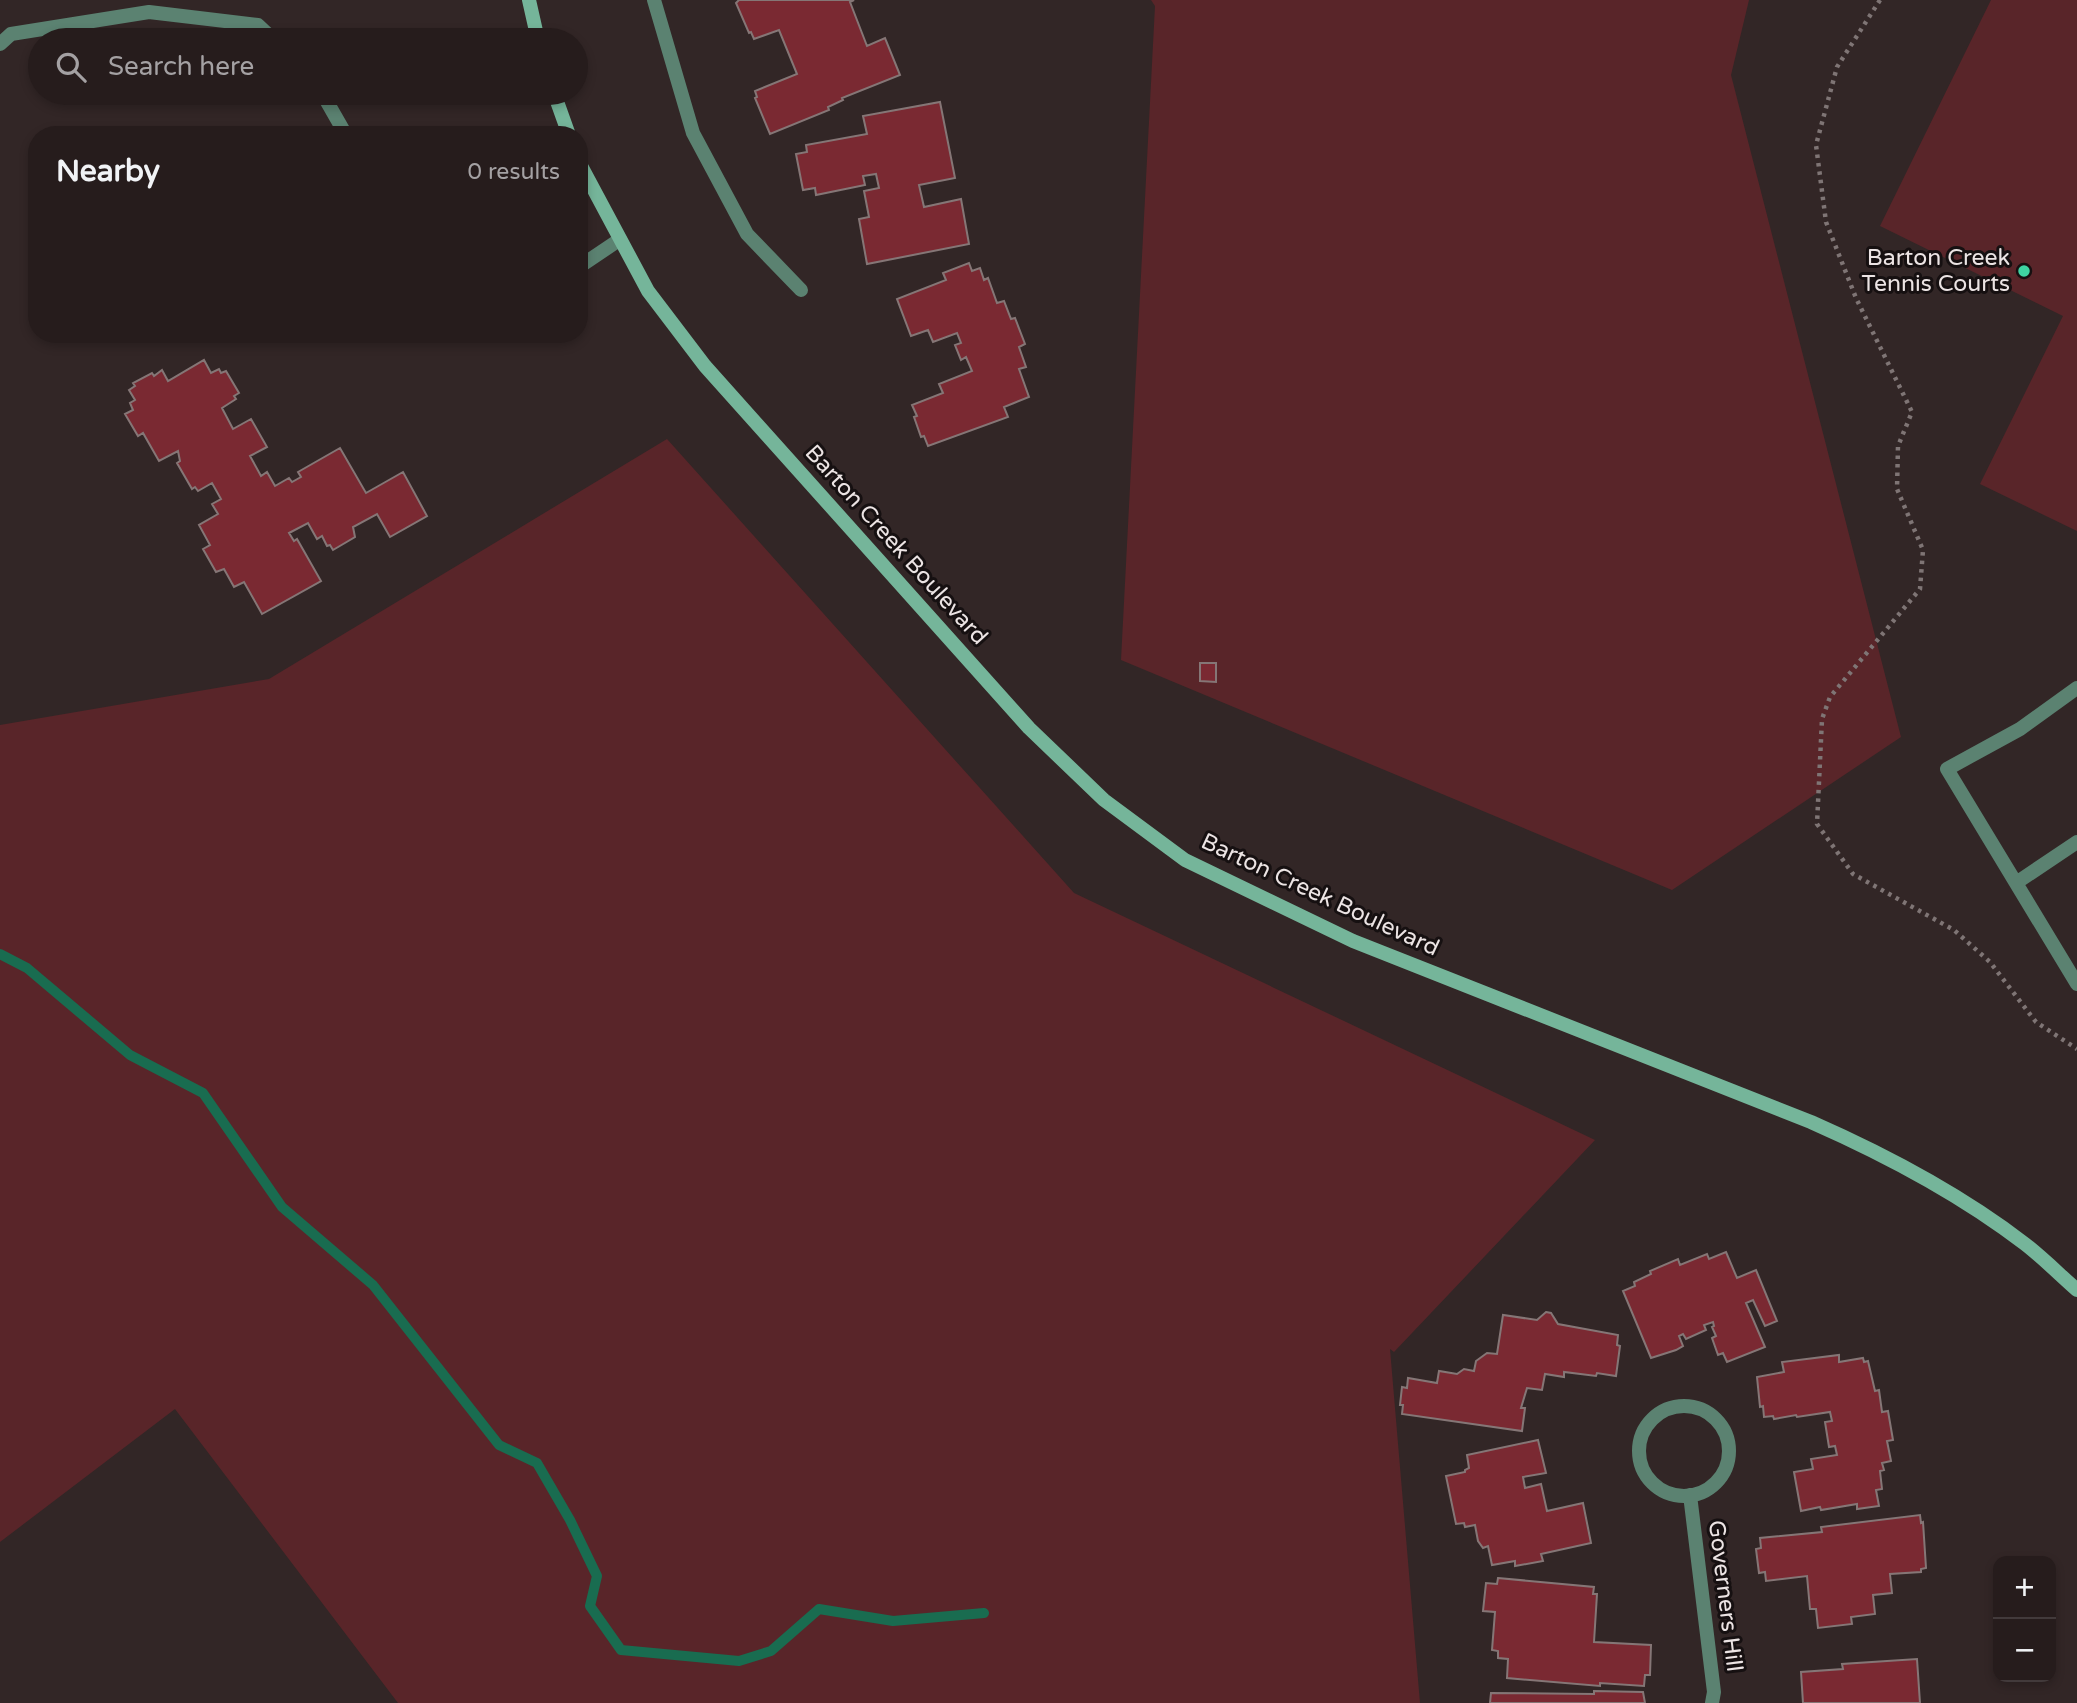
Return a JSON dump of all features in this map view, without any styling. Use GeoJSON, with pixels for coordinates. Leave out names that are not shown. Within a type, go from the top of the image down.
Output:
{"type":"FeatureCollection","features":[{"type":"Feature","properties":{"kind":"street"},"geometry":{"type":"LineString","coordinates":[[529,0],[535,28]]}},
{"type":"Feature","properties":{"kind":"street"},"geometry":{"type":"LineString","coordinates":[[654,0],[693,133],[747,234],[801,290]]}},
{"type":"Feature","properties":{"kind":"street"},"geometry":{"type":"LineString","coordinates":[[49,28],[149,12],[258,25],[261,28]]}},
{"type":"Feature","properties":{"kind":"street"},"geometry":{"type":"LineString","coordinates":[[0,44],[11,34],[28,31]]}},
{"type":"Feature","properties":{"kind":"street"},"geometry":{"type":"LineString","coordinates":[[329,105],[340,126]]}},
{"type":"Feature","properties":{"kind":"street"},"geometry":{"type":"LineString","coordinates":[[558,105],[566,126]]}},
{"type":"Feature","properties":{"kind":"street","name":"Barton Creek Boulevard"},"geometry":{"type":"LineString","coordinates":[[588,180],[648,291],[705,366],[1029,728],[1104,800],[1185,860],[1353,941],[1811,1122],[1877,1151],[1945,1191],[2025,1244],[2077,1290]]}},
{"type":"Feature","properties":{"kind":"street"},"geometry":{"type":"LineString","coordinates":[[588,261],[619,240]]}},
{"type":"Feature","properties":{"kind":"street"},"geometry":{"type":"LineString","coordinates":[[2077,688],[2020,729],[1947,769],[2077,984]]}},
{"type":"Feature","properties":{"kind":"street"},"geometry":{"type":"LineString","coordinates":[[2016,883],[2077,842]]}},
{"type":"Feature","properties":{"kind":"street","name":"Governers Hill"},"geometry":{"type":"LineString","coordinates":[[1681,1405],[1709,1413],[1720,1424],[1727,1438],[1729,1453],[1725,1468],[1717,1481],[1704,1490],[1689,1495],[1676,1495],[1662,1490],[1651,1481],[1643,1469],[1639,1455],[1643,1434],[1654,1416],[1681,1405]]}},
{"type":"Feature","properties":{"kind":"street","name":"Governers Hill"},"geometry":{"type":"LineString","coordinates":[[1689,1495],[1714,1692],[1712,1703]]}},
{"type":"Feature","properties":{"kind":"path"},"geometry":{"type":"LineString","coordinates":[[1880,0],[1837,68],[1816,145],[1826,222],[1856,298],[1912,412],[1898,446],[1896,489],[1923,550],[1920,589],[1830,697],[1822,719],[1817,824],[1853,874],[1954,930],[1990,962],[2036,1022],[2077,1049]]}},
{"type":"Feature","properties":{"kind":"shaded area"},"geometry":{"type":"Polygon","coordinates":[[[1151,0],[1749,0],[1731,75],[1901,737],[1672,890],[1121,660],[1155,6],[1151,0]]]}},
{"type":"Feature","properties":{"kind":"shaded area","name":"Barton Creek Tennis Courts"},"geometry":{"type":"Polygon","coordinates":[[[1991,0],[2077,0],[2077,531],[1980,484],[2063,316],[1880,226],[1991,0]]]}},
{"type":"Feature","properties":{"kind":"shaded area"},"geometry":{"type":"Polygon","coordinates":[[[667,439],[1074,893],[1595,1140],[1394,1352],[1390,1349],[1420,1703],[398,1703],[175,1409],[0,1542],[0,725],[269,679],[667,439]]]}},
{"type":"Feature","properties":{"kind":"building"},"geometry":{"type":"Polygon","coordinates":[[[739,0],[854,0],[850,2],[867,46],[885,38],[900,75],[842,98],[843,100],[828,107],[829,110],[770,134],[755,98],[755,91],[797,74],[779,30],[754,39],[736,3],[739,0]]]}},
{"type":"Feature","properties":{"kind":"building"},"geometry":{"type":"Polygon","coordinates":[[[940,102],[955,178],[919,185],[924,207],[961,199],[969,244],[867,264],[859,219],[869,217],[864,191],[879,188],[876,174],[863,176],[865,185],[816,195],[815,188],[803,190],[796,154],[807,152],[806,145],[867,134],[863,116],[940,102]]]}},
{"type":"Feature","properties":{"kind":"building"},"geometry":{"type":"Polygon","coordinates":[[[969,263],[972,271],[980,268],[984,280],[988,278],[997,303],[1004,301],[1011,319],[1015,318],[1025,344],[1019,347],[1026,367],[1019,369],[1029,397],[1004,407],[1008,417],[928,446],[924,436],[921,437],[912,405],[943,393],[939,384],[972,371],[966,357],[961,360],[955,345],[961,343],[957,333],[933,342],[928,330],[911,336],[897,299],[946,280],[943,273],[969,263]]]}},
{"type":"Feature","properties":{"kind":"building"},"geometry":{"type":"Polygon","coordinates":[[[204,360],[211,373],[219,369],[221,373],[226,371],[239,393],[234,396],[236,399],[222,408],[233,429],[251,419],[267,447],[250,456],[261,476],[267,472],[275,486],[289,478],[292,482],[301,477],[298,472],[340,448],[366,493],[403,472],[427,516],[390,537],[377,514],[353,527],[355,537],[333,550],[330,545],[327,546],[322,536],[317,539],[308,523],[289,533],[294,541],[297,539],[321,581],[262,614],[244,582],[234,587],[224,569],[216,572],[203,549],[210,545],[199,525],[218,514],[212,504],[221,499],[212,483],[198,491],[195,487],[192,489],[177,463],[180,461],[178,451],[159,461],[143,433],[138,436],[125,414],[133,410],[130,403],[135,400],[129,390],[135,386],[133,383],[152,373],[154,376],[162,370],[168,381],[204,360]]]}},
{"type":"Feature","properties":{"kind":"building"},"geometry":{"type":"Polygon","coordinates":[[[1200,663],[1216,663],[1216,682],[1200,681],[1200,663]]]}},
{"type":"Feature","properties":{"kind":"building"},"geometry":{"type":"Polygon","coordinates":[[[1726,1252],[1737,1278],[1756,1270],[1777,1321],[1765,1326],[1753,1300],[1746,1303],[1765,1347],[1727,1362],[1723,1353],[1718,1355],[1712,1338],[1716,1336],[1713,1322],[1704,1325],[1706,1330],[1686,1339],[1683,1334],[1679,1336],[1683,1346],[1651,1358],[1623,1291],[1635,1286],[1634,1282],[1651,1274],[1650,1271],[1678,1259],[1680,1265],[1707,1254],[1709,1259],[1726,1252]]]}},
{"type":"Feature","properties":{"kind":"building"},"geometry":{"type":"Polygon","coordinates":[[[1546,1312],[1551,1313],[1558,1324],[1618,1335],[1617,1345],[1620,1346],[1616,1376],[1564,1372],[1564,1377],[1545,1374],[1542,1390],[1527,1388],[1521,1408],[1525,1408],[1522,1431],[1402,1414],[1402,1387],[1407,1388],[1408,1378],[1437,1383],[1439,1371],[1457,1374],[1464,1369],[1474,1371],[1476,1361],[1487,1353],[1497,1354],[1503,1315],[1537,1320],[1546,1312]]]}},
{"type":"Feature","properties":{"kind":"building"},"geometry":{"type":"Polygon","coordinates":[[[1839,1355],[1839,1362],[1863,1358],[1864,1362],[1868,1361],[1875,1391],[1879,1390],[1882,1412],[1888,1411],[1893,1440],[1887,1441],[1891,1461],[1882,1463],[1882,1489],[1876,1490],[1879,1506],[1857,1509],[1857,1504],[1801,1511],[1794,1472],[1813,1469],[1811,1459],[1837,1455],[1835,1446],[1829,1447],[1825,1422],[1832,1421],[1830,1412],[1774,1419],[1773,1416],[1764,1417],[1763,1406],[1760,1407],[1757,1377],[1784,1372],[1782,1362],[1839,1355]]]}},
{"type":"Feature","properties":{"kind":"building"},"geometry":{"type":"Polygon","coordinates":[[[1538,1440],[1546,1473],[1523,1477],[1525,1488],[1541,1484],[1547,1511],[1583,1503],[1591,1543],[1541,1554],[1543,1561],[1515,1566],[1515,1561],[1492,1565],[1488,1546],[1483,1548],[1478,1541],[1475,1525],[1465,1527],[1464,1523],[1456,1524],[1446,1476],[1465,1472],[1469,1468],[1467,1455],[1538,1440]]]}},
{"type":"Feature","properties":{"kind":"building"},"geometry":{"type":"Polygon","coordinates":[[[1920,1515],[1921,1523],[1923,1522],[1926,1568],[1921,1569],[1921,1572],[1890,1574],[1892,1593],[1873,1595],[1875,1614],[1851,1617],[1852,1624],[1818,1628],[1816,1609],[1810,1609],[1807,1576],[1766,1581],[1765,1572],[1759,1573],[1756,1549],[1761,1548],[1760,1538],[1822,1532],[1821,1527],[1920,1515]]]}},
{"type":"Feature","properties":{"kind":"building"},"geometry":{"type":"Polygon","coordinates":[[[1498,1578],[1594,1587],[1593,1594],[1597,1594],[1594,1642],[1651,1645],[1650,1675],[1645,1675],[1644,1686],[1600,1683],[1600,1686],[1507,1678],[1508,1659],[1498,1658],[1498,1651],[1492,1650],[1495,1612],[1483,1611],[1486,1583],[1497,1584],[1498,1578]]]}},
{"type":"Feature","properties":{"kind":"building"},"geometry":{"type":"Polygon","coordinates":[[[1917,1659],[1920,1703],[1803,1703],[1801,1672],[1843,1669],[1842,1664],[1917,1659]]]}},
{"type":"Feature","properties":{"kind":"building"},"geometry":{"type":"Polygon","coordinates":[[[1594,1691],[1643,1692],[1645,1703],[1490,1703],[1491,1693],[1594,1694],[1594,1691]]]}},
{"type":"Feature","properties":{"kind":"waterway"},"geometry":{"type":"LineString","coordinates":[[0,954],[27,968],[130,1055],[203,1093],[282,1207],[373,1285],[499,1445],[537,1463],[570,1520],[597,1576],[590,1606],[621,1650],[739,1661],[771,1651],[819,1609],[893,1621],[984,1613]]}},
{"type":"Feature","properties":{"kind":"place","name":"Barton Creek Tennis Courts"},"geometry":{"type":"Point","coordinates":[2024,271]}}]}
